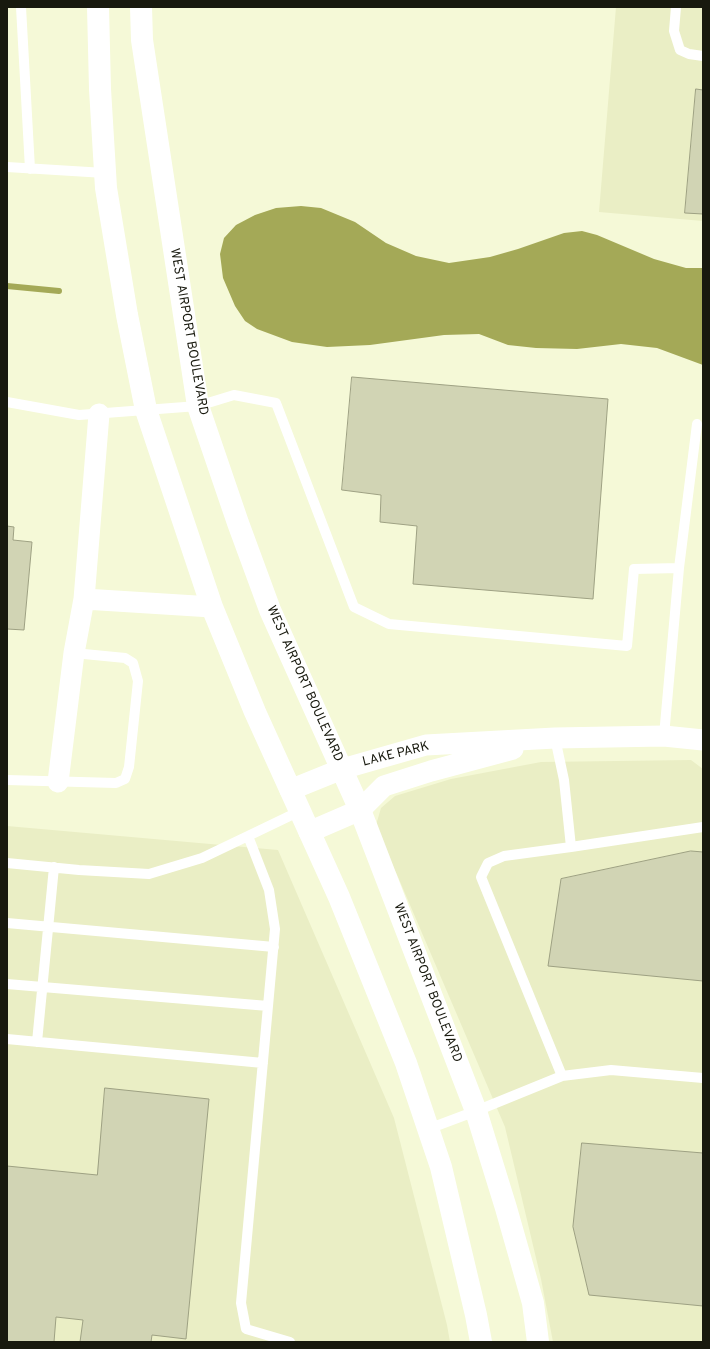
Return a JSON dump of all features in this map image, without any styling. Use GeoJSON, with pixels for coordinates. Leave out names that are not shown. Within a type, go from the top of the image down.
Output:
{"type":"FeatureCollection","features":[{"type":"Feature","properties":{"kind":"main road"},"geometry":{"type":"LineString","coordinates":[[98,7],[100,89],[106,188],[126,307],[146,410],[212,607],[255,712],[339,897],[406,1063],[441,1167],[481,1342]]}},
{"type":"Feature","properties":{"kind":"main road","name":"WEST AIRPORT BOULEVARD"},"geometry":{"type":"LineString","coordinates":[[141,7],[142,40],[198,406],[238,523],[270,610],[360,810],[476,1111],[533,1303],[538,1342]]}},
{"type":"Feature","properties":{"kind":"street"},"geometry":{"type":"LineString","coordinates":[[58,782],[74,653],[84,599],[99,414]]}},
{"type":"Feature","properties":{"kind":"street"},"geometry":{"type":"LineString","coordinates":[[84,599],[212,607]]}},
{"type":"Feature","properties":{"kind":"street","name":"LAKE PARK"},"geometry":{"type":"LineString","coordinates":[[290,790],[342,769],[426,745],[555,738],[664,736],[703,740]]}},
{"type":"Feature","properties":{"kind":"street","name":"LAKE PARK"},"geometry":{"type":"LineString","coordinates":[[309,832],[360,810],[384,786],[431,771],[555,738]]}},
{"type":"Feature","properties":{"kind":"lane"},"geometry":{"type":"LineString","coordinates":[[21,7],[30,169]]}},
{"type":"Feature","properties":{"kind":"lane"},"geometry":{"type":"LineString","coordinates":[[676,7],[674,30],[680,50],[689,54],[703,56]]}},
{"type":"Feature","properties":{"kind":"lane"},"geometry":{"type":"LineString","coordinates":[[7,168],[105,173]]}},
{"type":"Feature","properties":{"kind":"lane"},"geometry":{"type":"LineString","coordinates":[[7,402],[79,415],[198,406],[234,395],[276,403],[354,607],[389,624],[627,646],[634,569],[679,568]]}},
{"type":"Feature","properties":{"kind":"lane"},"geometry":{"type":"LineString","coordinates":[[664,736],[679,568],[697,424]]}},
{"type":"Feature","properties":{"kind":"lane"},"geometry":{"type":"LineString","coordinates":[[7,780],[116,783],[125,779],[129,768],[138,681],[133,664],[125,658],[74,653]]}},
{"type":"Feature","properties":{"kind":"lane"},"geometry":{"type":"LineString","coordinates":[[555,738],[564,780],[570,847]]}},
{"type":"Feature","properties":{"kind":"lane"},"geometry":{"type":"LineString","coordinates":[[7,863],[149,874],[202,858],[300,811]]}},
{"type":"Feature","properties":{"kind":"lane"},"geometry":{"type":"LineString","coordinates":[[562,1076],[481,877],[488,863],[504,856],[703,827]]}},
{"type":"Feature","properties":{"kind":"lane"},"geometry":{"type":"LineString","coordinates":[[248,836],[269,890],[275,929],[241,1303],[246,1329],[290,1342]]}},
{"type":"Feature","properties":{"kind":"lane"},"geometry":{"type":"LineString","coordinates":[[37,1042],[54,867]]}},
{"type":"Feature","properties":{"kind":"lane"},"geometry":{"type":"LineString","coordinates":[[7,923],[274,947]]}},
{"type":"Feature","properties":{"kind":"lane"},"geometry":{"type":"LineString","coordinates":[[7,984],[268,1006]]}},
{"type":"Feature","properties":{"kind":"lane"},"geometry":{"type":"LineString","coordinates":[[7,1039],[263,1063]]}},
{"type":"Feature","properties":{"kind":"lane"},"geometry":{"type":"LineString","coordinates":[[428,1128],[476,1111],[562,1076],[611,1070],[703,1078]]}},
{"type":"Feature","properties":{"kind":"shaded area"},"geometry":{"type":"Polygon","coordinates":[[[616,7],[703,7],[703,221],[599,212],[616,7]]]}},
{"type":"Feature","properties":{"kind":"shaded area"},"geometry":{"type":"Polygon","coordinates":[[[301,206],[321,208],[355,222],[386,243],[416,256],[449,263],[490,257],[564,233],[582,231],[597,235],[654,259],[686,268],[703,268],[703,365],[657,348],[621,344],[577,349],[536,348],[508,345],[479,334],[444,335],[370,345],[327,347],[292,342],[257,329],[245,321],[235,306],[223,278],[220,254],[224,238],[236,225],[255,215],[276,208],[301,206]]]}},
{"type":"Feature","properties":{"kind":"shaded area"},"geometry":{"type":"Polygon","coordinates":[[[691,760],[703,769],[703,1342],[553,1342],[541,1279],[505,1127],[398,877],[381,841],[376,825],[381,808],[395,796],[451,779],[541,762],[691,760]]]}},
{"type":"Feature","properties":{"kind":"shaded area"},"geometry":{"type":"Polygon","coordinates":[[[7,826],[278,850],[394,1118],[447,1325],[450,1342],[7,1342],[7,826]]]}},
{"type":"Feature","properties":{"kind":"building"},"geometry":{"type":"Polygon","coordinates":[[[696,89],[703,90],[703,214],[685,213],[696,89]]]}},
{"type":"Feature","properties":{"kind":"building"},"geometry":{"type":"Polygon","coordinates":[[[352,377],[608,399],[593,599],[413,584],[417,526],[380,522],[381,495],[342,490],[352,377]]]}},
{"type":"Feature","properties":{"kind":"building"},"geometry":{"type":"Polygon","coordinates":[[[7,526],[14,527],[13,540],[32,542],[24,630],[7,629],[7,526]]]}},
{"type":"Feature","properties":{"kind":"building"},"geometry":{"type":"Polygon","coordinates":[[[691,851],[703,852],[703,981],[548,966],[561,879],[691,851]]]}},
{"type":"Feature","properties":{"kind":"building"},"geometry":{"type":"Polygon","coordinates":[[[105,1088],[209,1099],[186,1339],[152,1335],[151,1342],[80,1342],[83,1320],[56,1317],[54,1342],[7,1342],[7,1166],[97,1175],[105,1088]]]}},
{"type":"Feature","properties":{"kind":"building"},"geometry":{"type":"Polygon","coordinates":[[[582,1143],[703,1153],[703,1306],[589,1295],[573,1227],[582,1143]]]}},
{"type":"Feature","properties":{"kind":"waterway"},"geometry":{"type":"LineString","coordinates":[[7,286],[59,291]]}}]}
